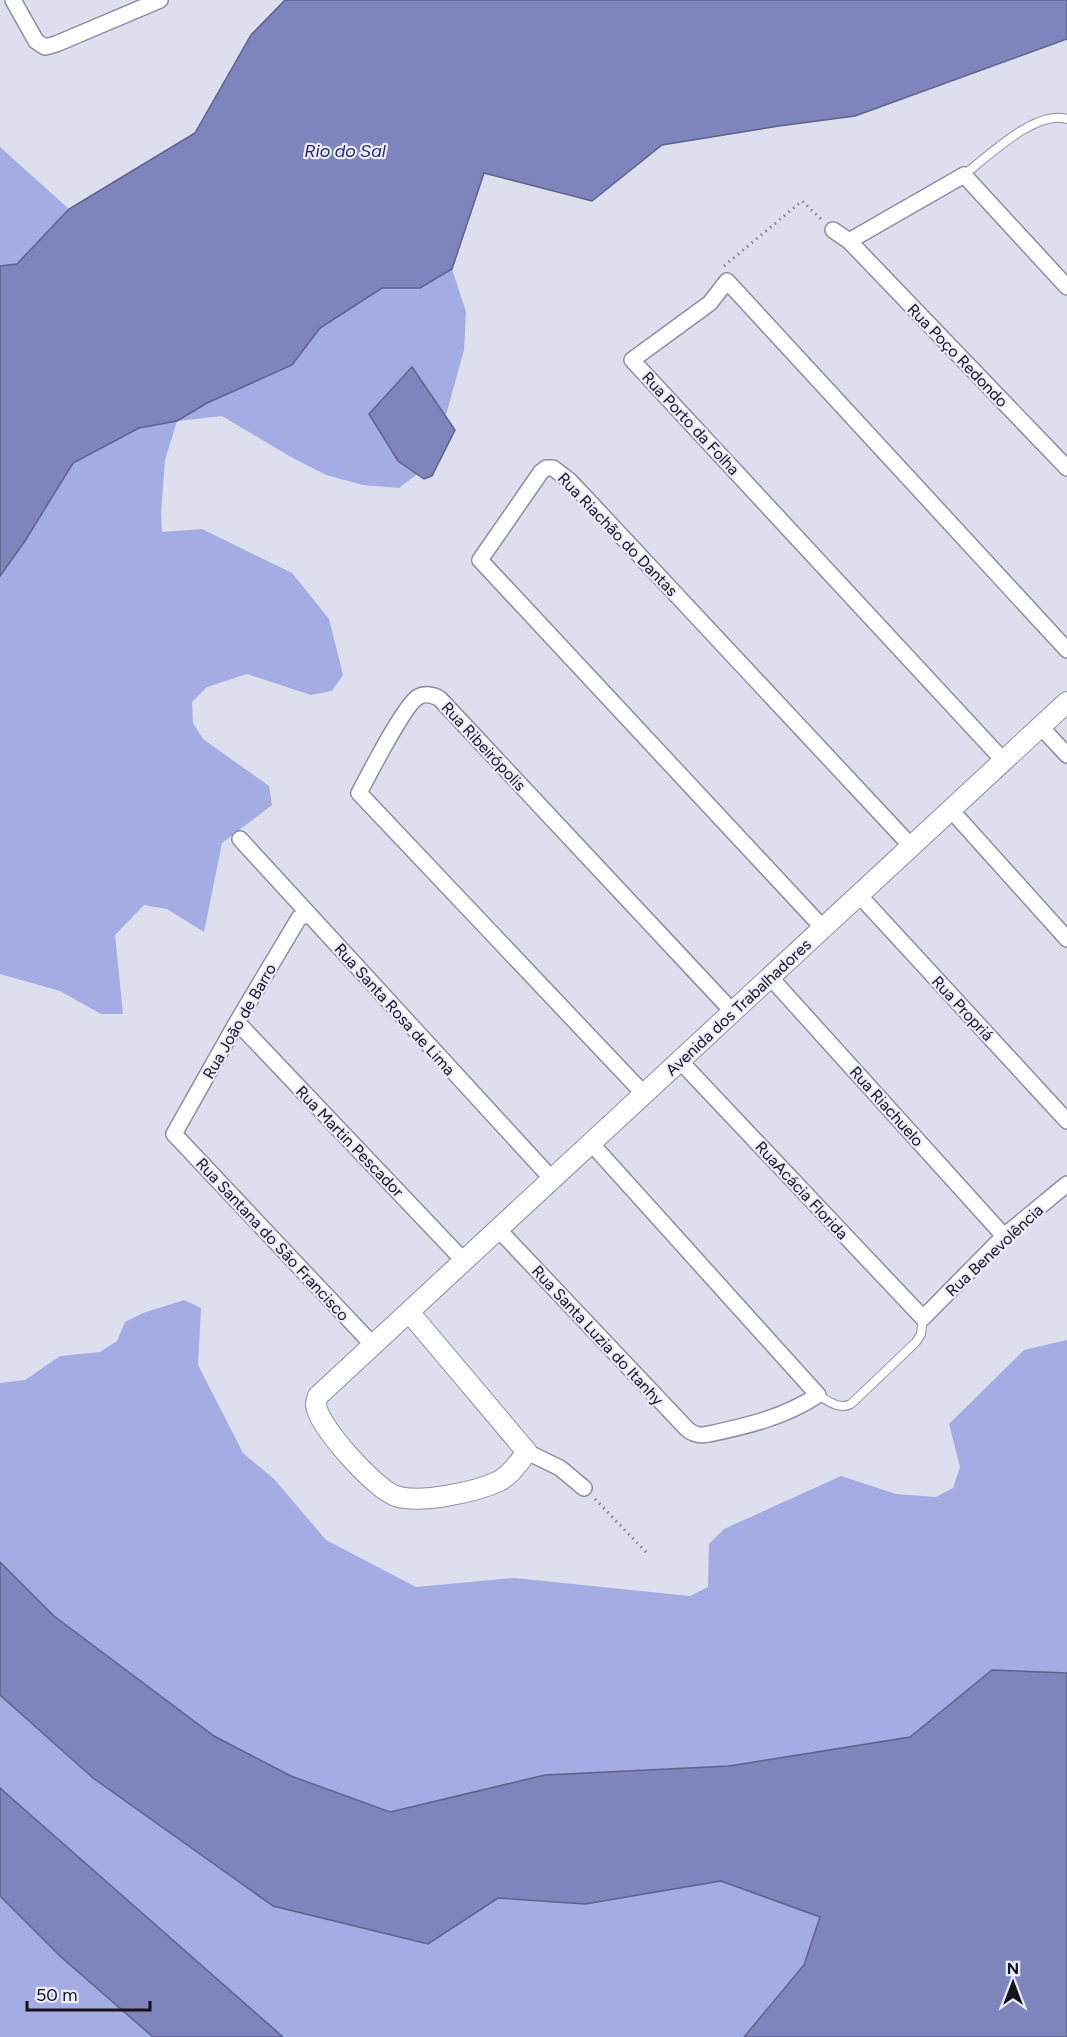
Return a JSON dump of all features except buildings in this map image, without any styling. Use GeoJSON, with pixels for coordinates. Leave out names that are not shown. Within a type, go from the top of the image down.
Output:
{"type":"FeatureCollection","features":[{"type":"Feature","properties":{"kind":"street"},"geometry":{"type":"LineString","coordinates":[[13,0],[36,41],[45,47],[160,0]]}},
{"type":"Feature","properties":{"kind":"street"},"geometry":{"type":"LineString","coordinates":[[849,241],[964,175],[1067,287]]}},
{"type":"Feature","properties":{"kind":"street","name":"Rua Poço Redondo"},"geometry":{"type":"LineString","coordinates":[[833,230],[849,241],[1067,468]]}},
{"type":"Feature","properties":{"kind":"street"},"geometry":{"type":"LineString","coordinates":[[727,281],[1067,650]]}},
{"type":"Feature","properties":{"kind":"street","name":"Rua Porto da Folha"},"geometry":{"type":"LineString","coordinates":[[727,281],[710,303],[632,360],[1003,760]]}},
{"type":"Feature","properties":{"kind":"street","name":"Rua Riachão do Dantas"},"geometry":{"type":"LineString","coordinates":[[823,928],[480,560],[541,472],[546,468],[553,468],[588,500],[911,846]]}},
{"type":"Feature","properties":{"kind":"street","name":"Rua Ribeirópolis"},"geometry":{"type":"LineString","coordinates":[[643,1093],[359,793],[413,700],[427,695],[440,699],[732,1011]]}},
{"type":"Feature","properties":{"kind":"street","name":"Avenida dos Trabalhadores"},"geometry":{"type":"LineString","coordinates":[[528,1452],[499,1480],[469,1491],[417,1498],[401,1497],[388,1492],[334,1438],[325,1426],[316,1404],[323,1390],[372,1344],[643,1093],[681,1062],[732,1011],[1067,702]]}},
{"type":"Feature","properties":{"kind":"street"},"geometry":{"type":"LineString","coordinates":[[1040,726],[1067,755]]}},
{"type":"Feature","properties":{"kind":"street"},"geometry":{"type":"LineString","coordinates":[[951,810],[1067,939]]}},
{"type":"Feature","properties":{"kind":"street","name":"Rua Santa Rosa de Lima"},"geometry":{"type":"LineString","coordinates":[[240,839],[551,1178]]}},
{"type":"Feature","properties":{"kind":"street","name":"Rua Propriá"},"geometry":{"type":"LineString","coordinates":[[859,895],[1067,1121]]}},
{"type":"Feature","properties":{"kind":"street","name":"Rua João de Barro"},"geometry":{"type":"LineString","coordinates":[[174,1134],[299,918],[309,914]]}},
{"type":"Feature","properties":{"kind":"street","name":"Rua Riachuelo"},"geometry":{"type":"LineString","coordinates":[[770,977],[1005,1236]]}},
{"type":"Feature","properties":{"kind":"street","name":"Rua Martin Pescador"},"geometry":{"type":"LineString","coordinates":[[237,1022],[463,1260]]}},
{"type":"Feature","properties":{"kind":"street","name":"RuaAcácia Florida"},"geometry":{"type":"LineString","coordinates":[[681,1062],[923,1318]]}},
{"type":"Feature","properties":{"kind":"street","name":"Rua Santana do São Francisco"},"geometry":{"type":"LineString","coordinates":[[174,1134],[372,1344]]}},
{"type":"Feature","properties":{"kind":"street"},"geometry":{"type":"LineString","coordinates":[[590,1142],[818,1395]]}},
{"type":"Feature","properties":{"kind":"street","name":"Rua Benevolência"},"geometry":{"type":"LineString","coordinates":[[923,1318],[1005,1236],[1067,1184]]}},
{"type":"Feature","properties":{"kind":"street","name":"Rua Santa Luzia do Itanhy"},"geometry":{"type":"LineString","coordinates":[[498,1229],[693,1434],[702,1436],[778,1416],[818,1395]]}},
{"type":"Feature","properties":{"kind":"street"},"geometry":{"type":"LineString","coordinates":[[409,1312],[528,1452],[560,1468],[584,1488]]}},
{"type":"Feature","properties":{"kind":"lane"},"geometry":{"type":"LineString","coordinates":[[964,175],[1018,132],[1048,118],[1056,116],[1067,119]]}},
{"type":"Feature","properties":{"kind":"lane"},"geometry":{"type":"LineString","coordinates":[[818,1395],[838,1406],[846,1407],[851,1404],[916,1342],[921,1334],[923,1318]]}},
{"type":"Feature","properties":{"kind":"path"},"geometry":{"type":"LineString","coordinates":[[727,281],[723,265],[802,201],[833,230]]}},
{"type":"Feature","properties":{"kind":"path"},"geometry":{"type":"LineString","coordinates":[[584,1488],[645,1552]]}},
{"type":"Feature","properties":{"kind":"shaded area"},"geometry":{"type":"Polygon","coordinates":[[[0,147],[69,209],[17,265],[0,266],[0,147]]]}},
{"type":"Feature","properties":{"kind":"shaded area"},"geometry":{"type":"Polygon","coordinates":[[[452,269],[466,312],[464,350],[436,451],[429,465],[399,488],[363,485],[326,475],[222,416],[177,421],[207,403],[292,365],[320,328],[382,288],[420,288],[452,269]]]}},
{"type":"Feature","properties":{"kind":"shaded area"},"geometry":{"type":"Polygon","coordinates":[[[177,421],[165,460],[162,532],[202,529],[292,573],[329,619],[343,675],[332,691],[311,695],[247,674],[207,687],[192,702],[193,723],[203,739],[269,786],[272,805],[222,843],[204,932],[167,909],[144,905],[115,935],[123,1014],[101,1014],[60,991],[0,974],[0,576],[25,541],[73,463],[139,428],[177,421]]]}},
{"type":"Feature","properties":{"kind":"shaded area"},"geometry":{"type":"Polygon","coordinates":[[[184,1300],[201,1308],[198,1365],[243,1453],[274,1479],[326,1540],[416,1587],[514,1578],[690,1596],[708,1587],[709,1544],[724,1529],[841,1476],[896,1494],[936,1497],[953,1488],[960,1467],[949,1424],[1024,1350],[1067,1340],[1067,1673],[992,1670],[910,1737],[729,1766],[545,1775],[390,1812],[291,1776],[214,1736],[54,1616],[0,1562],[0,1383],[25,1380],[60,1356],[100,1352],[117,1341],[125,1322],[143,1313],[184,1300]]]}},
{"type":"Feature","properties":{"kind":"shaded area"},"geometry":{"type":"Polygon","coordinates":[[[0,1695],[93,1778],[273,1906],[428,1943],[498,1898],[585,1904],[721,1881],[820,1917],[804,1965],[744,2037],[283,2037],[0,1788],[0,1695]]]}},
{"type":"Feature","properties":{"kind":"shaded area"},"geometry":{"type":"Polygon","coordinates":[[[0,1896],[61,1957],[153,2037],[0,2037],[0,1896]]]}},
{"type":"Feature","properties":{"kind":"water","name":"Rio do Sal"},"geometry":{"type":"Polygon","coordinates":[[[285,0],[1067,0],[1067,39],[855,116],[662,145],[592,201],[484,173],[452,269],[420,288],[382,288],[320,328],[292,365],[207,403],[177,421],[139,428],[73,463],[25,541],[0,576],[0,266],[17,264],[69,209],[195,133],[251,35],[285,0]]]}},
{"type":"Feature","properties":{"kind":"water"},"geometry":{"type":"Polygon","coordinates":[[[412,367],[455,430],[432,476],[424,479],[398,461],[369,414],[412,367]]]}},
{"type":"Feature","properties":{"kind":"water"},"geometry":{"type":"Polygon","coordinates":[[[0,1562],[54,1616],[214,1736],[291,1776],[390,1812],[545,1775],[729,1766],[910,1737],[992,1670],[1067,1673],[1067,2037],[744,2037],[804,1965],[820,1917],[721,1881],[585,1904],[498,1898],[428,1944],[273,1906],[93,1778],[0,1695],[0,1562]]]}},
{"type":"Feature","properties":{"kind":"water"},"geometry":{"type":"Polygon","coordinates":[[[0,1788],[283,2037],[153,2037],[61,1957],[0,1896],[0,1788]]]}}]}
